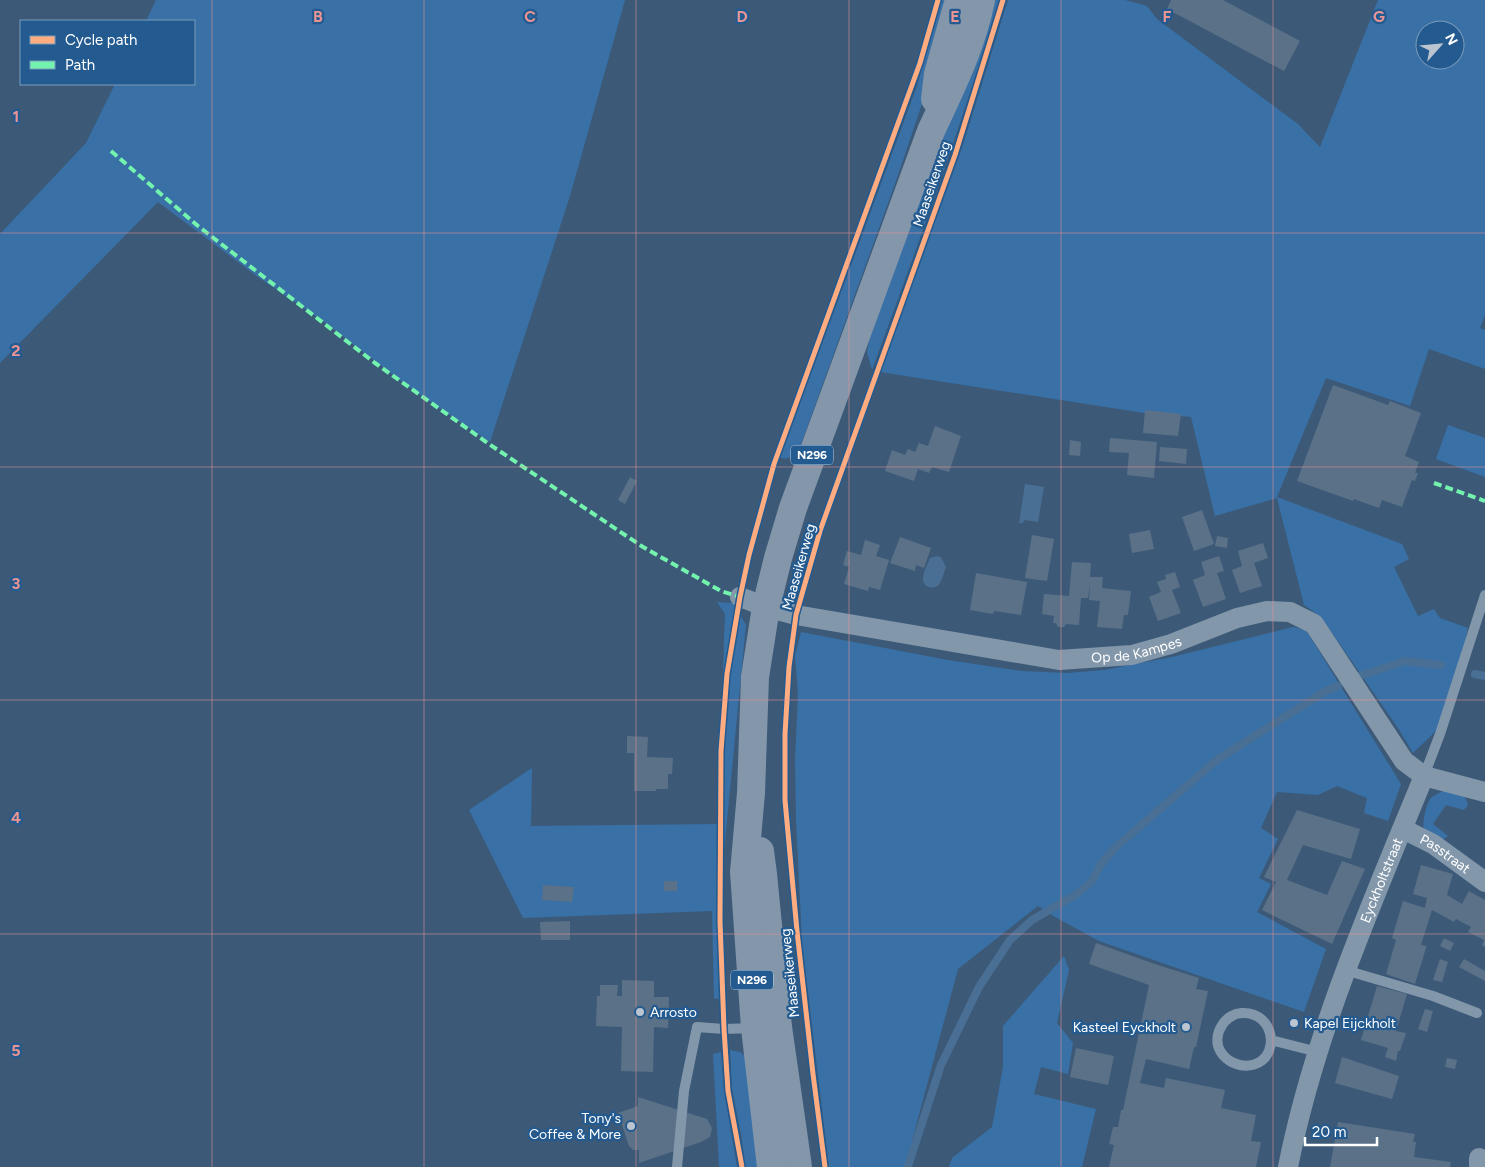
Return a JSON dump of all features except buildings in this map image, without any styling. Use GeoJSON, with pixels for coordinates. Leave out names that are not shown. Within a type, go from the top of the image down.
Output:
{"type":"FeatureCollection","features":[{"type":"Feature","properties":{"kind":"main road","name":"Maaseikerweg"},"geometry":{"type":"LineString","coordinates":[[931,131],[938,74],[959,0]]}},
{"type":"Feature","properties":{"kind":"main road","name":"Maaseikerweg"},"geometry":{"type":"LineString","coordinates":[[771,1167],[763,874],[750,793],[755,677],[766,608],[793,508],[931,131],[959,70],[976,24],[980,0]]}},
{"type":"Feature","properties":{"kind":"main road","name":"Maaseikerweg"},"geometry":{"type":"LineString","coordinates":[[767,1028],[798,1167]]}},
{"type":"Feature","properties":{"kind":"street","name":"Op de Kampes"},"geometry":{"type":"LineString","coordinates":[[740,597],[766,608],[796,615],[1060,660],[1132,655],[1171,644],[1237,618],[1268,611],[1290,612],[1314,624],[1404,761],[1424,776]]}},
{"type":"Feature","properties":{"kind":"street"},"geometry":{"type":"LineString","coordinates":[[1424,776],[1485,792]]}},
{"type":"Feature","properties":{"kind":"street","name":"Eyckholtstraat"},"geometry":{"type":"LineString","coordinates":[[1288,1167],[1295,1132],[1318,1052],[1345,970],[1424,776]]}},
{"type":"Feature","properties":{"kind":"street","name":"Passtraat"},"geometry":{"type":"LineString","coordinates":[[1403,829],[1433,844],[1485,882]]}},
{"type":"Feature","properties":{"kind":"lane","name":"Eyckholtstraat"},"geometry":{"type":"LineString","coordinates":[[1424,776],[1440,734],[1485,595]]}},
{"type":"Feature","properties":{"kind":"lane"},"geometry":{"type":"LineString","coordinates":[[1345,970],[1433,996],[1477,1013]]}},
{"type":"Feature","properties":{"kind":"lane"},"geometry":{"type":"LineString","coordinates":[[1250,1013],[1261,1018],[1269,1028],[1271,1040],[1268,1052],[1260,1061],[1246,1066],[1231,1063],[1221,1052],[1217,1038],[1222,1023],[1235,1014],[1250,1013]]}},
{"type":"Feature","properties":{"kind":"lane"},"geometry":{"type":"LineString","coordinates":[[677,1167],[684,1090],[696,1027],[724,1029],[767,1028]]}},
{"type":"Feature","properties":{"kind":"lane"},"geometry":{"type":"LineString","coordinates":[[1271,1040],[1318,1052]]}},
{"type":"Feature","properties":{"kind":"shaded area"},"geometry":{"type":"Polygon","coordinates":[[[156,0],[625,0],[570,196],[490,442],[414,391],[327,324],[258,277],[158,202],[0,363],[0,234],[86,143],[115,85],[195,85],[195,20],[146,20],[156,0]]]}},
{"type":"Feature","properties":{"kind":"shaded area"},"geometry":{"type":"Polygon","coordinates":[[[942,0],[952,0],[927,89],[896,181],[799,450],[791,457],[780,458],[917,86],[942,0]]]}},
{"type":"Feature","properties":{"kind":"shaded area"},"geometry":{"type":"Polygon","coordinates":[[[989,0],[999,0],[985,47],[939,186],[872,370],[867,352],[869,341],[989,0]]]}},
{"type":"Feature","properties":{"kind":"shaded area"},"geometry":{"type":"Polygon","coordinates":[[[1008,0],[1125,0],[1147,6],[1157,19],[1298,124],[1320,147],[1378,0],[1485,0],[1485,315],[1480,328],[1485,330],[1485,369],[1429,349],[1410,406],[1326,378],[1277,497],[1402,544],[1409,559],[1394,567],[1418,616],[1434,609],[1440,618],[1468,628],[1437,730],[1413,753],[1398,728],[1321,617],[1304,605],[1277,498],[1215,516],[1191,417],[1144,413],[880,372],[962,148],[1008,0]]]}},
{"type":"Feature","properties":{"kind":"shaded area"},"geometry":{"type":"Polygon","coordinates":[[[1448,425],[1485,438],[1485,477],[1436,459],[1448,425]]]}},
{"type":"Feature","properties":{"kind":"shaded area"},"geometry":{"type":"Polygon","coordinates":[[[1025,484],[1044,487],[1038,522],[1024,520],[1023,523],[1019,523],[1025,484]]]}},
{"type":"Feature","properties":{"kind":"shaded area"},"geometry":{"type":"Polygon","coordinates":[[[941,557],[946,567],[942,579],[933,588],[925,584],[923,576],[930,558],[941,557]]]}},
{"type":"Feature","properties":{"kind":"shaded area"},"geometry":{"type":"Polygon","coordinates":[[[717,602],[733,603],[746,625],[718,913],[719,999],[714,998],[712,911],[523,918],[469,810],[532,768],[531,826],[719,824],[725,614],[717,602]]]}},
{"type":"Feature","properties":{"kind":"shaded area"},"geometry":{"type":"Polygon","coordinates":[[[1293,627],[1306,630],[1401,784],[1388,821],[1364,813],[1367,798],[1337,786],[1318,795],[1277,792],[1261,828],[1278,839],[1259,878],[1271,884],[1257,912],[1326,949],[1304,1012],[1099,941],[1038,906],[958,969],[905,1167],[829,1167],[802,942],[795,760],[798,694],[795,656],[801,632],[948,660],[1021,671],[1067,673],[1104,670],[1172,657],[1293,627]]]}},
{"type":"Feature","properties":{"kind":"shaded area"},"geometry":{"type":"Polygon","coordinates":[[[1446,790],[1463,796],[1468,805],[1464,810],[1446,805],[1433,824],[1448,836],[1442,840],[1424,830],[1424,822],[1426,809],[1431,798],[1446,790]]]}},
{"type":"Feature","properties":{"kind":"shaded area"},"geometry":{"type":"Polygon","coordinates":[[[1064,956],[1069,970],[1057,1023],[1073,1043],[1068,1074],[1041,1067],[1034,1094],[1096,1109],[1082,1167],[949,1167],[952,1158],[992,1127],[1003,1067],[1003,1026],[1064,956]]]}},
{"type":"Feature","properties":{"kind":"shaded area"},"geometry":{"type":"Polygon","coordinates":[[[730,1050],[740,1052],[748,1059],[765,1167],[745,1167],[732,1088],[730,1050]]]}},
{"type":"Feature","properties":{"kind":"shaded area"},"geometry":{"type":"Polygon","coordinates":[[[721,1052],[724,1090],[737,1167],[719,1167],[713,1054],[721,1052]]]}},
{"type":"Feature","properties":{"kind":"waterway"},"geometry":{"type":"LineString","coordinates":[[1359,676],[1405,661],[1441,665]]}},
{"type":"Feature","properties":{"kind":"waterway"},"geometry":{"type":"LineString","coordinates":[[1475,674],[1485,676]]}},
{"type":"Feature","properties":{"kind":"waterway"},"geometry":{"type":"LineString","coordinates":[[908,1166],[941,1065],[979,987],[1010,940],[1032,920],[1077,894],[1092,881],[1101,864],[1116,847],[1218,759],[1324,692],[1338,686]]}},
{"type":"Feature","properties":{"kind":"marked path"},"geometry":{"type":"LineString","coordinates":[[111,151],[198,226],[375,363],[489,444],[643,547],[721,591],[740,597]]}},
{"type":"Feature","properties":{"kind":"marked path"},"geometry":{"type":"LineString","coordinates":[[1434,483],[1485,501]]}},
{"type":"Feature","properties":{"kind":"cycle path"},"geometry":{"type":"LineString","coordinates":[[742,1167],[728,1091],[720,921],[721,751],[727,674],[749,555],[774,464],[920,63],[938,0]]}},
{"type":"Feature","properties":{"kind":"cycle path"},"geometry":{"type":"LineString","coordinates":[[825,1167],[797,931],[785,800],[785,734],[789,667],[796,615],[820,531],[955,155],[1003,0]]}},
{"type":"Feature","properties":{"kind":"place","name":"Arrosto"},"geometry":{"type":"Point","coordinates":[640,1012]}},
{"type":"Feature","properties":{"kind":"place","name":"Kapel Eijckholt"},"geometry":{"type":"Point","coordinates":[1294,1023]}},
{"type":"Feature","properties":{"kind":"place","name":"Kasteel Eyckholt"},"geometry":{"type":"Point","coordinates":[1186,1027]}},
{"type":"Feature","properties":{"kind":"place","name":"Tony's Coffee & More"},"geometry":{"type":"Point","coordinates":[631,1126]}}]}
